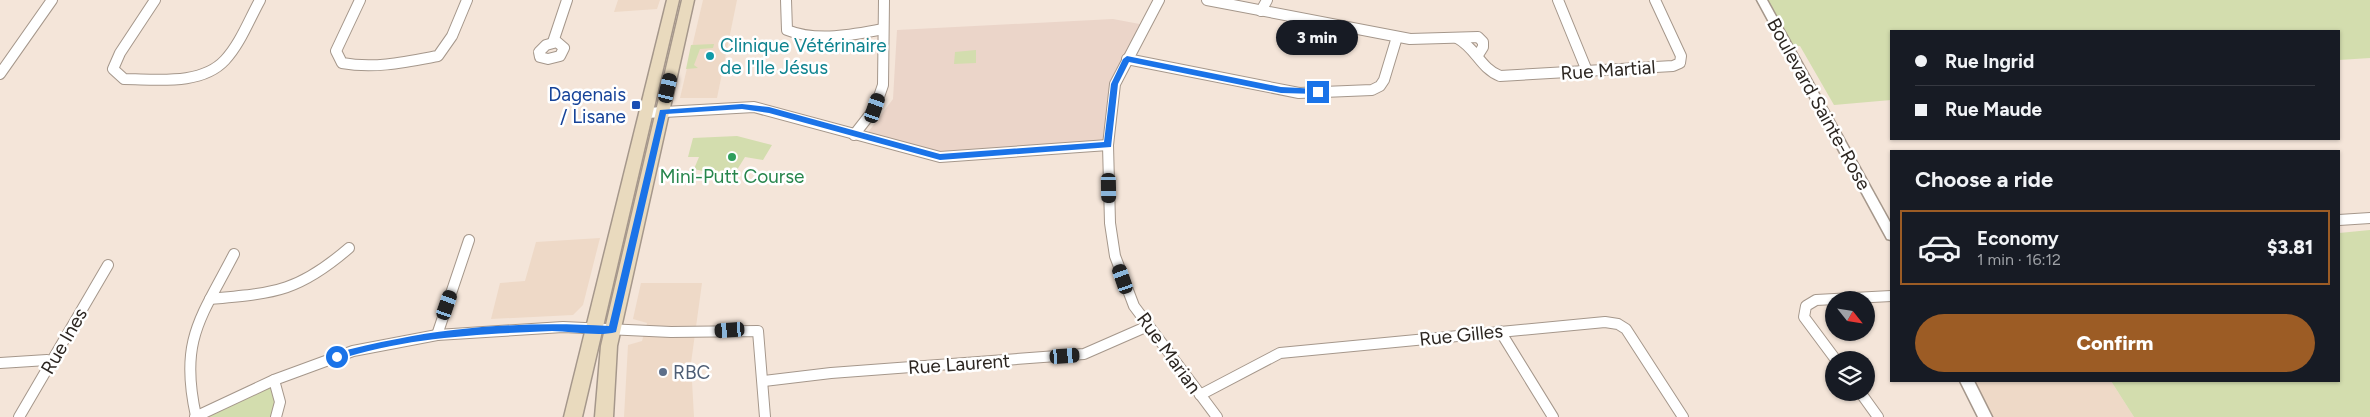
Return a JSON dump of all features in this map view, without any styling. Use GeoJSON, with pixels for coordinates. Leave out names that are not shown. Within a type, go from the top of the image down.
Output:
{"type":"FeatureCollection","features":[{"type":"Feature","properties":{"kind":"main road"},"geometry":{"type":"LineString","coordinates":[[573,417],[673,0]]}},
{"type":"Feature","properties":{"kind":"main road"},"geometry":{"type":"LineString","coordinates":[[604,417],[607,360],[613,330],[688,0]]}},
{"type":"Feature","properties":{"kind":"street"},"geometry":{"type":"LineString","coordinates":[[0,74],[52,0]]}},
{"type":"Feature","properties":{"kind":"street"},"geometry":{"type":"LineString","coordinates":[[155,0],[120,54],[113,69],[124,79],[165,79],[208,73],[224,62],[260,0]]}},
{"type":"Feature","properties":{"kind":"street"},"geometry":{"type":"LineString","coordinates":[[360,0],[336,51],[342,63],[352,66],[403,63],[438,56],[452,36],[467,0]]}},
{"type":"Feature","properties":{"kind":"street"},"geometry":{"type":"LineString","coordinates":[[553,42],[567,0]]}},
{"type":"Feature","properties":{"kind":"street"},"geometry":{"type":"LineString","coordinates":[[786,0],[786,30],[801,36],[851,34],[883,29]]}},
{"type":"Feature","properties":{"kind":"street"},"geometry":{"type":"LineString","coordinates":[[854,135],[875,108],[883,85],[884,0],[892,0]]}},
{"type":"Feature","properties":{"kind":"street","name":"Rue Marian"},"geometry":{"type":"LineString","coordinates":[[1159,0],[1115,84],[1108,144],[1110,222],[1115,256],[1134,306],[1216,417]]}},
{"type":"Feature","properties":{"kind":"street","name":"Rue Martial"},"geometry":{"type":"LineString","coordinates":[[1207,0],[1410,39],[1458,38],[1471,45],[1484,69],[1500,76],[1673,66],[1680,63],[1682,56],[1655,0]]}},
{"type":"Feature","properties":{"kind":"street"},"geometry":{"type":"LineString","coordinates":[[1261,11],[1268,0]]}},
{"type":"Feature","properties":{"kind":"street"},"geometry":{"type":"LineString","coordinates":[[1558,0],[1587,71]]}},
{"type":"Feature","properties":{"kind":"street","name":"Boulevard Sainte-Rose"},"geometry":{"type":"LineString","coordinates":[[1762,0],[1890,233]]}},
{"type":"Feature","properties":{"kind":"street"},"geometry":{"type":"LineString","coordinates":[[1127,59],[1300,92],[1372,90],[1380,86],[1384,80],[1397,36]]}},
{"type":"Feature","properties":{"kind":"street"},"geometry":{"type":"LineString","coordinates":[[646,113],[754,107],[940,157],[1108,144]]}},
{"type":"Feature","properties":{"kind":"street"},"geometry":{"type":"LineString","coordinates":[[2340,220],[2370,218]]}},
{"type":"Feature","properties":{"kind":"street"},"geometry":{"type":"LineString","coordinates":[[437,335],[469,240]]}},
{"type":"Feature","properties":{"kind":"street"},"geometry":{"type":"LineString","coordinates":[[210,299],[275,291],[298,284],[336,259],[348,248]]}},
{"type":"Feature","properties":{"kind":"street"},"geometry":{"type":"LineString","coordinates":[[234,254],[193,335],[190,360],[192,396],[196,417],[274,380],[353,351],[437,335],[520,328],[594,328],[672,332],[758,331],[760,362],[764,381],[765,417]]}},
{"type":"Feature","properties":{"kind":"street","name":"Rue Ines"},"geometry":{"type":"LineString","coordinates":[[19,417],[108,265]]}},
{"type":"Feature","properties":{"kind":"street"},"geometry":{"type":"LineString","coordinates":[[1829,351],[1804,317],[1803,309],[1807,303],[1816,300],[1890,296]]}},
{"type":"Feature","properties":{"kind":"street","name":"Rue Gilles"},"geometry":{"type":"LineString","coordinates":[[1200,395],[1280,353],[1605,322],[1618,324],[1626,329],[1683,417]]}},
{"type":"Feature","properties":{"kind":"street","name":"Rue Laurent"},"geometry":{"type":"LineString","coordinates":[[764,381],[831,373],[1084,354],[1148,326]]}},
{"type":"Feature","properties":{"kind":"street"},"geometry":{"type":"LineString","coordinates":[[1500,331],[1553,417]]}},
{"type":"Feature","properties":{"kind":"street"},"geometry":{"type":"LineString","coordinates":[[0,363],[47,360],[50,363]]}},
{"type":"Feature","properties":{"kind":"street"},"geometry":{"type":"LineString","coordinates":[[274,380],[280,402],[276,417]]}},
{"type":"Feature","properties":{"kind":"street"},"geometry":{"type":"LineString","coordinates":[[1968,382],[1986,417]]}},
{"type":"Feature","properties":{"kind":"street"},"geometry":{"type":"LineString","coordinates":[[1866,401],[1878,417]]}},
{"type":"Feature","properties":{"kind":"shaded area"},"geometry":{"type":"Polygon","coordinates":[[[618,0],[660,0],[657,9],[614,12],[618,0]]]}},
{"type":"Feature","properties":{"kind":"shaded area"},"geometry":{"type":"Polygon","coordinates":[[[703,0],[737,0],[717,98],[680,98],[703,0]]]}},
{"type":"Feature","properties":{"kind":"shaded area"},"geometry":{"type":"Polygon","coordinates":[[[1113,19],[1145,25],[1115,84],[1108,145],[940,157],[866,135],[893,99],[897,30],[1113,19]]]}},
{"type":"Feature","properties":{"kind":"shaded area"},"geometry":{"type":"Polygon","coordinates":[[[600,238],[583,305],[573,315],[491,319],[500,283],[525,281],[536,242],[600,238]]]}},
{"type":"Feature","properties":{"kind":"shaded area"},"geometry":{"type":"Polygon","coordinates":[[[641,283],[702,283],[691,363],[694,417],[624,417],[628,345],[642,341],[647,323],[633,319],[641,283]]]}},
{"type":"Feature","properties":{"kind":"shaded area"},"geometry":{"type":"Polygon","coordinates":[[[1969,382],[2112,382],[2134,417],[1987,417],[1969,382]]]}},
{"type":"Feature","properties":{"kind":"green space"},"geometry":{"type":"Polygon","coordinates":[[[1762,0],[2370,0],[2370,58],[2340,60],[2340,30],[1890,30],[1890,100],[1834,105],[1800,46],[1788,46],[1762,0]]]}},
{"type":"Feature","properties":{"kind":"green space"},"geometry":{"type":"Polygon","coordinates":[[[714,44],[713,48],[700,49],[694,65],[698,68],[686,69],[691,45],[714,44]]]}},
{"type":"Feature","properties":{"kind":"green space"},"geometry":{"type":"Polygon","coordinates":[[[976,50],[976,63],[954,64],[955,52],[976,50]]]}},
{"type":"Feature","properties":{"kind":"green space","name":"Mini-Putt Course"},"geometry":{"type":"Polygon","coordinates":[[[737,136],[772,145],[763,160],[745,157],[732,178],[694,169],[699,157],[688,157],[693,138],[737,136]]]}},
{"type":"Feature","properties":{"kind":"green space"},"geometry":{"type":"Polygon","coordinates":[[[2370,230],[2370,417],[2134,417],[2112,382],[2340,382],[2340,233],[2370,230]]]}},
{"type":"Feature","properties":{"kind":"green space"},"geometry":{"type":"Polygon","coordinates":[[[274,380],[276,417],[195,417],[274,380]]]}},
{"type":"Feature","properties":{"kind":"place","name":"Clinique Vétérinaire de I'Ile Jésus"},"geometry":{"type":"Point","coordinates":[710,56]}},
{"type":"Feature","properties":{"kind":"place","name":"Dagenais / Lisane"},"geometry":{"type":"Point","coordinates":[636,105]}},
{"type":"Feature","properties":{"kind":"place","name":"Mini-Putt Course"},"geometry":{"type":"Point","coordinates":[732,157]}},
{"type":"Feature","properties":{"kind":"place","name":"RBC"},"geometry":{"type":"Point","coordinates":[663,372]}},
{"type":"Feature","properties":{"kind":"route"},"geometry":{"type":"LineString","coordinates":[[337,357],[353,351],[468,331],[563,327],[613,330],[663,112],[742,106],[754,107],[940,157],[1108,144],[1115,84],[1127,59],[1281,90],[1318,92]]}}]}
